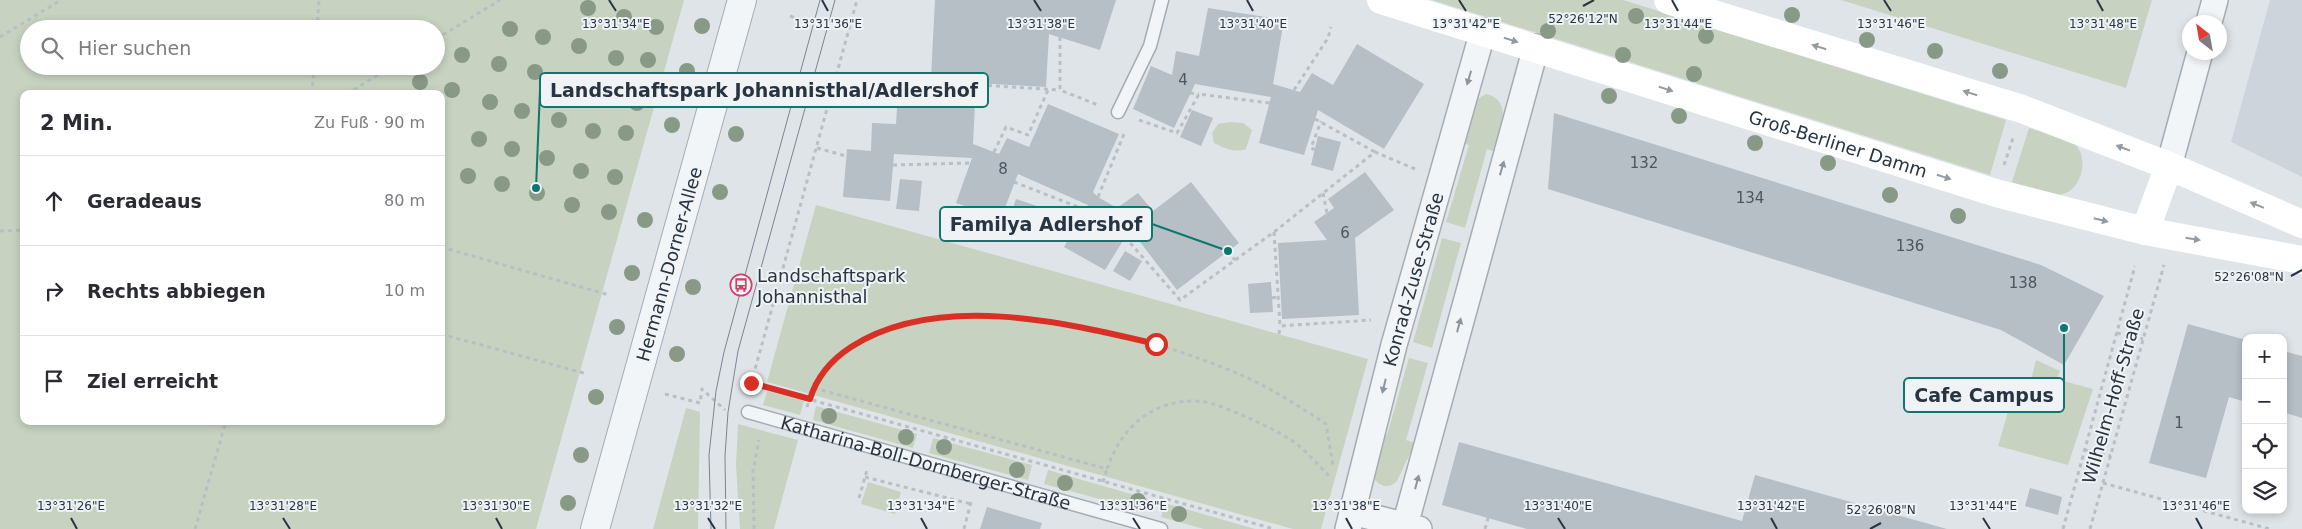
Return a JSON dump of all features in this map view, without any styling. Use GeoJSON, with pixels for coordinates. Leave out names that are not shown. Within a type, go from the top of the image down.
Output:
{"type":"FeatureCollection","features":[{"type":"Feature","properties":{"kind":"main road","name":"Groß-Berliner Damm"},"geometry":{"type":"LineString","coordinates":[[1380,0],[1996,193],[2146,231],[2302,260]]}},
{"type":"Feature","properties":{"kind":"main road"},"geometry":{"type":"LineString","coordinates":[[1668,0],[2022,109],[2169,166],[2302,224]]}},
{"type":"Feature","properties":{"kind":"main road"},"geometry":{"type":"LineString","coordinates":[[2146,231],[2169,166]]}},
{"type":"Feature","properties":{"kind":"street","name":"Hermann-Dorner-Allee"},"geometry":{"type":"LineString","coordinates":[[595,529],[742,0]]}},
{"type":"Feature","properties":{"kind":"street"},"geometry":{"type":"LineString","coordinates":[[2210,15],[2215,0]]}},
{"type":"Feature","properties":{"kind":"street","name":"Konrad-Zuse-Straße"},"geometry":{"type":"LineString","coordinates":[[1350,521],[1394,346],[1483,31]]}},
{"type":"Feature","properties":{"kind":"street"},"geometry":{"type":"LineString","coordinates":[[1350,521],[1409,528],[1536,48]]}},
{"type":"Feature","properties":{"kind":"street"},"geometry":{"type":"LineString","coordinates":[[2169,166],[2198,60]]}},
{"type":"Feature","properties":{"kind":"lane"},"geometry":{"type":"LineString","coordinates":[[1118,112],[1150,46],[1162,0]]}},
{"type":"Feature","properties":{"kind":"lane","name":"Katharina-Boll-Dornberger-Straße"},"geometry":{"type":"LineString","coordinates":[[748,412],[1161,529]]}},
{"type":"Feature","properties":{"kind":"path"},"geometry":{"type":"LineString","coordinates":[[28,20],[61,0]]}},
{"type":"Feature","properties":{"kind":"path"},"geometry":{"type":"LineString","coordinates":[[318,20],[319,0]]}},
{"type":"Feature","properties":{"kind":"path"},"geometry":{"type":"LineString","coordinates":[[445,34],[500,0]]}},
{"type":"Feature","properties":{"kind":"path"},"geometry":{"type":"LineString","coordinates":[[750,390],[857,0]]}},
{"type":"Feature","properties":{"kind":"path"},"geometry":{"type":"LineString","coordinates":[[790,16],[804,20]]}},
{"type":"Feature","properties":{"kind":"path"},"geometry":{"type":"LineString","coordinates":[[0,37],[20,25]]}},
{"type":"Feature","properties":{"kind":"path"},"geometry":{"type":"LineString","coordinates":[[1294,90],[1328,38],[1331,27]]}},
{"type":"Feature","properties":{"kind":"path"},"geometry":{"type":"LineString","coordinates":[[1060,37],[1060,90]]}},
{"type":"Feature","properties":{"kind":"path"},"geometry":{"type":"LineString","coordinates":[[312,90],[313,75]]}},
{"type":"Feature","properties":{"kind":"path"},"geometry":{"type":"LineString","coordinates":[[353,90],[378,75]]}},
{"type":"Feature","properties":{"kind":"path"},"geometry":{"type":"LineString","coordinates":[[980,85],[1060,90],[1177,133],[1199,94]]}},
{"type":"Feature","properties":{"kind":"path"},"geometry":{"type":"LineString","coordinates":[[994,152],[1006,127],[1028,136],[1048,90]]}},
{"type":"Feature","properties":{"kind":"path"},"geometry":{"type":"LineString","coordinates":[[1190,93],[1270,103]]}},
{"type":"Feature","properties":{"kind":"path"},"geometry":{"type":"LineString","coordinates":[[1098,197],[1131,117]]}},
{"type":"Feature","properties":{"kind":"path"},"geometry":{"type":"LineString","coordinates":[[1315,119],[1375,152],[1419,170]]}},
{"type":"Feature","properties":{"kind":"path"},"geometry":{"type":"LineString","coordinates":[[1315,150],[1311,148],[1320,121]]}},
{"type":"Feature","properties":{"kind":"path"},"geometry":{"type":"LineString","coordinates":[[2003,169],[2014,132]]}},
{"type":"Feature","properties":{"kind":"path"},"geometry":{"type":"LineString","coordinates":[[816,148],[846,156]]}},
{"type":"Feature","properties":{"kind":"path"},"geometry":{"type":"LineString","coordinates":[[1125,237],[1180,300],[1274,232],[1375,152]]}},
{"type":"Feature","properties":{"kind":"path"},"geometry":{"type":"LineString","coordinates":[[893,165],[971,163]]}},
{"type":"Feature","properties":{"kind":"path"},"geometry":{"type":"LineString","coordinates":[[1014,182],[1086,210]]}},
{"type":"Feature","properties":{"kind":"path"},"geometry":{"type":"LineString","coordinates":[[1323,193],[1327,212]]}},
{"type":"Feature","properties":{"kind":"path"},"geometry":{"type":"LineString","coordinates":[[0,231],[20,230]]}},
{"type":"Feature","properties":{"kind":"path"},"geometry":{"type":"LineString","coordinates":[[1274,232],[1279,334]]}},
{"type":"Feature","properties":{"kind":"path"},"geometry":{"type":"LineString","coordinates":[[445,248],[609,295]]}},
{"type":"Feature","properties":{"kind":"path"},"geometry":{"type":"LineString","coordinates":[[1228,251],[1235,260]]}},
{"type":"Feature","properties":{"kind":"path"},"geometry":{"type":"LineString","coordinates":[[2063,529],[2135,266]]}},
{"type":"Feature","properties":{"kind":"path","name":"Wilhelm-Hoff-Straße"},"geometry":{"type":"LineString","coordinates":[[2090,529],[2162,269]]}},
{"type":"Feature","properties":{"kind":"path"},"geometry":{"type":"LineString","coordinates":[[1272,298],[1277,297]]}},
{"type":"Feature","properties":{"kind":"path"},"geometry":{"type":"LineString","coordinates":[[810,399],[820,374],[837,356],[866,338],[888,328],[926,320],[987,316],[1030,319],[1102,331],[1156,344],[1243,375],[1326,424],[1335,481],[1292,440],[1242,415],[1198,401],[1177,402],[1144,416],[1129,428],[1120,439],[1103,482]]}},
{"type":"Feature","properties":{"kind":"path"},"geometry":{"type":"LineString","coordinates":[[1280,326],[1376,320]]}},
{"type":"Feature","properties":{"kind":"path"},"geometry":{"type":"LineString","coordinates":[[2117,333],[2143,339]]}},
{"type":"Feature","properties":{"kind":"path"},"geometry":{"type":"LineString","coordinates":[[445,335],[587,374]]}},
{"type":"Feature","properties":{"kind":"path"},"geometry":{"type":"LineString","coordinates":[[751,383],[1274,529]]}},
{"type":"Feature","properties":{"kind":"path"},"geometry":{"type":"LineString","coordinates":[[814,388],[1107,469]]}},
{"type":"Feature","properties":{"kind":"path"},"geometry":{"type":"LineString","coordinates":[[683,399],[700,403],[702,389],[728,412]]}},
{"type":"Feature","properties":{"kind":"path"},"geometry":{"type":"LineString","coordinates":[[195,529],[225,425]]}},
{"type":"Feature","properties":{"kind":"path"},"geometry":{"type":"LineString","coordinates":[[754,529],[753,471],[760,436]]}},
{"type":"Feature","properties":{"kind":"path"},"geometry":{"type":"LineString","coordinates":[[2084,450],[2111,456]]}},
{"type":"Feature","properties":{"kind":"path"},"geometry":{"type":"LineString","coordinates":[[859,498],[865,477],[970,504],[964,529]]}},
{"type":"Feature","properties":{"kind":"path"},"geometry":{"type":"LineString","coordinates":[[2103,483],[2270,529]]}},
{"type":"Feature","properties":{"kind":"path"},"geometry":{"type":"LineString","coordinates":[[1485,529],[1488,518]]}},
{"type":"Feature","properties":{"kind":"shaded area"},"geometry":{"type":"Polygon","coordinates":[[[2270,0],[2302,0],[2302,177],[2231,142],[2270,0]]]}},
{"type":"Feature","properties":{"kind":"green space"},"geometry":{"type":"Polygon","coordinates":[[[0,0],[684,0],[536,529],[0,529],[0,0]]]}},
{"type":"Feature","properties":{"kind":"green space"},"geometry":{"type":"Polygon","coordinates":[[[1432,0],[1623,0],[2006,120],[1990,175],[1432,0]]]}},
{"type":"Feature","properties":{"kind":"green space"},"geometry":{"type":"Polygon","coordinates":[[[1841,0],[2152,0],[2126,88],[1841,0]]]}},
{"type":"Feature","properties":{"kind":"green space"},"geometry":{"type":"Polygon","coordinates":[[[1486,94],[1494,97],[1500,103],[1503,118],[1502,127],[1496,152],[1487,149],[1465,228],[1446,222],[1469,145],[1459,142],[1475,102],[1486,94]]]}},
{"type":"Feature","properties":{"kind":"green space"},"geometry":{"type":"Polygon","coordinates":[[[1243,123],[1252,130],[1246,149],[1230,150],[1214,143],[1212,133],[1218,124],[1243,123]]]}},
{"type":"Feature","properties":{"kind":"green space"},"geometry":{"type":"Polygon","coordinates":[[[2029,128],[2072,142],[2080,152],[2082,168],[2080,176],[2072,189],[2065,194],[2052,195],[2012,182],[2029,128]]]}},
{"type":"Feature","properties":{"kind":"green space"},"geometry":{"type":"Polygon","coordinates":[[[816,205],[1368,359],[1321,529],[1293,529],[767,382],[816,205]]]}},
{"type":"Feature","properties":{"kind":"green space"},"geometry":{"type":"Polygon","coordinates":[[[1442,238],[1461,243],[1432,348],[1413,342],[1442,238]]]}},
{"type":"Feature","properties":{"kind":"green space"},"geometry":{"type":"Polygon","coordinates":[[[1409,358],[1428,363],[1406,440],[1415,443],[1397,481],[1394,484],[1385,486],[1374,478],[1378,433],[1387,435],[1409,358]]]}},
{"type":"Feature","properties":{"kind":"green space"},"geometry":{"type":"Polygon","coordinates":[[[2036,360],[2060,371],[2056,379],[2093,389],[2068,465],[1998,446],[2010,405],[2029,388],[2036,360]]]}},
{"type":"Feature","properties":{"kind":"green space"},"geometry":{"type":"Polygon","coordinates":[[[767,391],[804,401],[800,415],[763,405],[767,391]]]}},
{"type":"Feature","properties":{"kind":"green space"},"geometry":{"type":"Polygon","coordinates":[[[816,406],[917,434],[913,448],[813,420],[816,406]]]}},
{"type":"Feature","properties":{"kind":"green space"},"geometry":{"type":"Polygon","coordinates":[[[686,408],[700,412],[698,529],[653,529],[686,408]]]}},
{"type":"Feature","properties":{"kind":"green space"},"geometry":{"type":"Polygon","coordinates":[[[738,424],[798,440],[774,529],[740,529],[736,465],[738,424]]]}},
{"type":"Feature","properties":{"kind":"green space"},"geometry":{"type":"Polygon","coordinates":[[[933,438],[1032,465],[1028,480],[929,453],[933,438]]]}},
{"type":"Feature","properties":{"kind":"green space"},"geometry":{"type":"Polygon","coordinates":[[[1048,470],[1148,499],[1144,511],[1044,484],[1048,470]]]}},
{"type":"Feature","properties":{"kind":"green space"},"geometry":{"type":"Polygon","coordinates":[[[868,482],[901,492],[895,514],[861,504],[868,482]]]}},
{"type":"Feature","properties":{"kind":"green space"},"geometry":{"type":"Polygon","coordinates":[[[1165,503],[1255,529],[1204,529],[1161,517],[1165,503]]]}},
{"type":"Feature","properties":{"kind":"building"},"geometry":{"type":"Polygon","coordinates":[[[935,0],[1116,0],[1100,50],[1049,34],[1046,87],[976,83],[973,144],[999,154],[1007,138],[1029,147],[1048,104],[1119,134],[1093,192],[1098,197],[1117,208],[1138,193],[1153,211],[1191,182],[1239,243],[1177,290],[1130,229],[1105,270],[1064,247],[1088,205],[1018,174],[1001,218],[956,203],[972,158],[894,154],[890,201],[843,197],[847,149],[871,151],[872,123],[896,124],[899,76],[931,78],[935,0]]]}},
{"type":"Feature","properties":{"kind":"building"},"geometry":{"type":"Polygon","coordinates":[[[1208,8],[1284,20],[1273,84],[1300,92],[1312,73],[1333,85],[1357,44],[1424,84],[1384,149],[1318,110],[1304,155],[1259,143],[1271,97],[1195,84],[1174,128],[1133,109],[1151,66],[1172,75],[1176,51],[1199,56],[1208,8]]]}},
{"type":"Feature","properties":{"kind":"building"},"geometry":{"type":"Polygon","coordinates":[[[1192,110],[1213,118],[1201,146],[1180,137],[1192,110]]]}},
{"type":"Feature","properties":{"kind":"building"},"geometry":{"type":"Polygon","coordinates":[[[1554,113],[2041,265],[2104,296],[2064,365],[2001,330],[1548,189],[1554,113]]]}},
{"type":"Feature","properties":{"kind":"building"},"geometry":{"type":"Polygon","coordinates":[[[1318,136],[1341,142],[1333,171],[1311,165],[1318,136]]]}},
{"type":"Feature","properties":{"kind":"building"},"geometry":{"type":"Polygon","coordinates":[[[1365,172],[1394,210],[1355,238],[1359,315],[1282,319],[1278,243],[1327,240],[1314,222],[1334,208],[1328,199],[1365,172]]]}},
{"type":"Feature","properties":{"kind":"building"},"geometry":{"type":"Polygon","coordinates":[[[900,179],[922,181],[919,211],[896,209],[900,179]]]}},
{"type":"Feature","properties":{"kind":"building"},"geometry":{"type":"Polygon","coordinates":[[[1016,199],[1037,206],[1028,236],[1006,229],[1016,199]]]}},
{"type":"Feature","properties":{"kind":"building"},"geometry":{"type":"Polygon","coordinates":[[[1125,251],[1142,261],[1130,281],[1113,271],[1125,251]]]}},
{"type":"Feature","properties":{"kind":"building"},"geometry":{"type":"Polygon","coordinates":[[[1271,282],[1273,312],[1250,313],[1248,284],[1271,282]]]}},
{"type":"Feature","properties":{"kind":"building"},"geometry":{"type":"Polygon","coordinates":[[[2188,324],[2242,339],[2242,401],[2229,397],[2206,478],[2149,463],[2188,324]]]}},
{"type":"Feature","properties":{"kind":"building"},"geometry":{"type":"Polygon","coordinates":[[[2287,352],[2302,356],[2302,418],[2287,413],[2287,352]]]}},
{"type":"Feature","properties":{"kind":"building"},"geometry":{"type":"Polygon","coordinates":[[[1459,442],[1742,521],[1755,475],[1947,529],[1527,529],[1442,505],[1459,442]]]}},
{"type":"Feature","properties":{"kind":"building"},"geometry":{"type":"Polygon","coordinates":[[[2030,488],[2062,497],[2058,515],[2025,506],[2030,488]]]}},
{"type":"Feature","properties":{"kind":"building"},"geometry":{"type":"Polygon","coordinates":[[[987,507],[1042,523],[1040,529],[980,529],[987,507]]]}},
{"type":"Feature","properties":{"kind":"tram line"},"geometry":{"type":"LineString","coordinates":[[711,529],[709,455],[716,391],[724,352],[820,0]]}},
{"type":"Feature","properties":{"kind":"tram line"},"geometry":{"type":"LineString","coordinates":[[726,529],[725,456],[728,412],[738,351],[835,0]]}},
{"type":"Feature","properties":{"kind":"place","name":"Landschaftspark Johannisthal/Adlershof"},"geometry":{"type":"Point","coordinates":[536,188]}},
{"type":"Feature","properties":{"kind":"place","name":"Familya Adlershof"},"geometry":{"type":"Point","coordinates":[1228,251]}},
{"type":"Feature","properties":{"kind":"place","name":"Landschaftspark Johannisthal"},"geometry":{"type":"Point","coordinates":[741,285]}},
{"type":"Feature","properties":{"kind":"place","name":"Cafe Campus"},"geometry":{"type":"Point","coordinates":[2064,328]}},
{"type":"Feature","properties":{"kind":"route"},"geometry":{"type":"LineString","coordinates":[[751,383],[810,399],[820,374],[837,356],[866,338],[888,328],[926,320],[978,316],[1030,319],[1102,331],[1156,344]]}}]}
